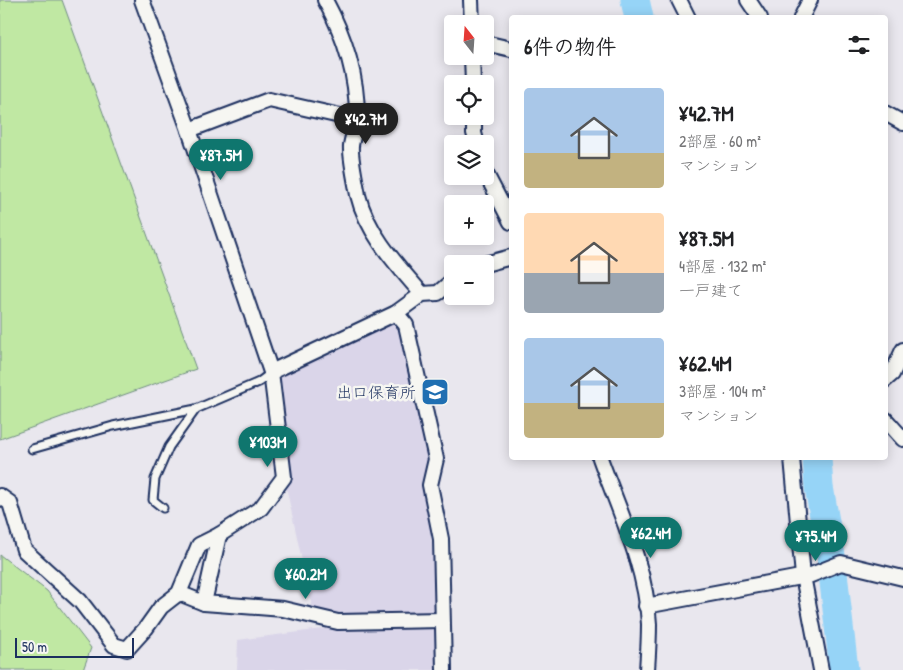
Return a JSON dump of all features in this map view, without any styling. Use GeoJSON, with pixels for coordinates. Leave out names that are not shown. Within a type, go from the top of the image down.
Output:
{"type":"FeatureCollection","features":[{"type":"Feature","properties":{"kind":"street"},"geometry":{"type":"LineString","coordinates":[[0,496],[10,504],[24,550],[80,601],[114,645],[127,649],[146,628],[161,607],[178,593],[199,545],[219,536],[261,508],[284,477],[272,372],[142,0]]}},
{"type":"Feature","properties":{"kind":"street"},"geometry":{"type":"LineString","coordinates":[[325,0],[348,55],[357,91],[358,120],[351,147],[358,196],[368,221],[391,259],[422,294]]}},
{"type":"Feature","properties":{"kind":"street"},"geometry":{"type":"LineString","coordinates":[[471,0],[472,15]]}},
{"type":"Feature","properties":{"kind":"street"},"geometry":{"type":"LineString","coordinates":[[679,0],[686,15]]}},
{"type":"Feature","properties":{"kind":"street"},"geometry":{"type":"LineString","coordinates":[[748,0],[758,15]]}},
{"type":"Feature","properties":{"kind":"street"},"geometry":{"type":"LineString","coordinates":[[802,15],[810,0]]}},
{"type":"Feature","properties":{"kind":"street"},"geometry":{"type":"LineString","coordinates":[[494,45],[509,49]]}},
{"type":"Feature","properties":{"kind":"street"},"geometry":{"type":"LineString","coordinates":[[189,130],[269,100],[358,120]]}},
{"type":"Feature","properties":{"kind":"street"},"geometry":{"type":"LineString","coordinates":[[888,116],[903,123]]}},
{"type":"Feature","properties":{"kind":"street"},"geometry":{"type":"LineString","coordinates":[[492,185],[509,218]]}},
{"type":"Feature","properties":{"kind":"street"},"geometry":{"type":"LineString","coordinates":[[494,262],[509,258]]}},
{"type":"Feature","properties":{"kind":"street"},"geometry":{"type":"LineString","coordinates":[[272,372],[396,313],[422,294],[438,294],[444,288]]}},
{"type":"Feature","properties":{"kind":"street"},"geometry":{"type":"LineString","coordinates":[[396,313],[406,325],[436,459],[430,485],[441,539],[444,670]]}},
{"type":"Feature","properties":{"kind":"street"},"geometry":{"type":"LineString","coordinates":[[888,377],[892,374],[903,352]]}},
{"type":"Feature","properties":{"kind":"street"},"geometry":{"type":"LineString","coordinates":[[888,422],[903,439]]}},
{"type":"Feature","properties":{"kind":"street"},"geometry":{"type":"LineString","coordinates":[[601,460],[633,548],[644,587],[649,623],[647,670]]}},
{"type":"Feature","properties":{"kind":"street"},"geometry":{"type":"LineString","coordinates":[[792,460],[820,670]]}},
{"type":"Feature","properties":{"kind":"street"},"geometry":{"type":"LineString","coordinates":[[204,603],[219,536]]}},
{"type":"Feature","properties":{"kind":"street"},"geometry":{"type":"LineString","coordinates":[[646,606],[807,576],[842,563],[903,578]]}},
{"type":"Feature","properties":{"kind":"street"},"geometry":{"type":"LineString","coordinates":[[178,593],[204,603],[283,609],[338,622],[442,620]]}},
{"type":"Feature","properties":{"kind":"lane"},"geometry":{"type":"LineString","coordinates":[[32,449],[113,426],[196,409],[260,382],[272,372]]}},
{"type":"Feature","properties":{"kind":"lane"},"geometry":{"type":"LineString","coordinates":[[163,508],[153,500],[155,479],[169,447],[196,409]]}},
{"type":"Feature","properties":{"kind":"shaded area"},"geometry":{"type":"Polygon","coordinates":[[[396,313],[436,459],[430,485],[431,537],[442,620],[444,670],[237,670],[238,640],[330,628],[429,621],[338,622],[312,607],[284,477],[271,372],[396,313]]]}},
{"type":"Feature","properties":{"kind":"green space"},"geometry":{"type":"Polygon","coordinates":[[[0,0],[62,0],[196,369],[0,439],[0,0]]]}},
{"type":"Feature","properties":{"kind":"green space"},"geometry":{"type":"Polygon","coordinates":[[[0,555],[47,591],[91,648],[83,670],[0,670],[0,555]]]}},
{"type":"Feature","properties":{"kind":"waterway"},"geometry":{"type":"LineString","coordinates":[[635,0],[638,15]]}},
{"type":"Feature","properties":{"kind":"waterway"},"geometry":{"type":"LineString","coordinates":[[817,460],[819,487],[831,556],[844,670]]}},
{"type":"Feature","properties":{"kind":"place","name":"出口保育所"},"geometry":{"type":"Point","coordinates":[435,392]}}]}
